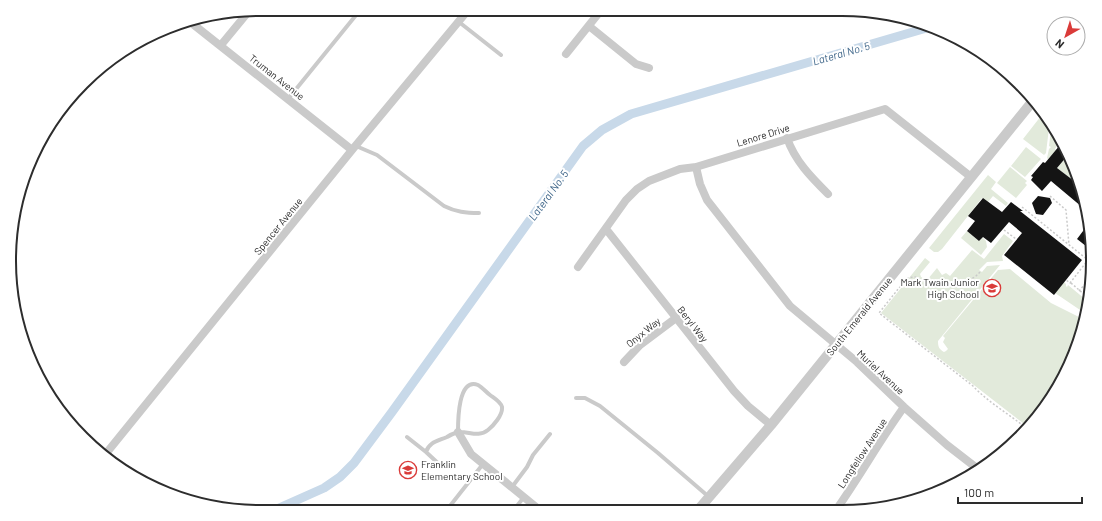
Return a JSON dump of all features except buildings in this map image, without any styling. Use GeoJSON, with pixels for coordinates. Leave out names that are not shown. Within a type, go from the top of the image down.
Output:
{"type":"FeatureCollection","features":[{"type":"Feature","properties":{"kind":"street","name":"Spencer Avenue"},"geometry":{"type":"LineString","coordinates":[[108,451],[463,16]]}},
{"type":"Feature","properties":{"kind":"street"},"geometry":{"type":"LineString","coordinates":[[566,54],[596,16]]}},
{"type":"Feature","properties":{"kind":"street"},"geometry":{"type":"LineString","coordinates":[[221,45],[244,17]]}},
{"type":"Feature","properties":{"kind":"street","name":"Truman Avenue"},"geometry":{"type":"LineString","coordinates":[[194,25],[288,99],[354,148]]}},
{"type":"Feature","properties":{"kind":"street"},"geometry":{"type":"LineString","coordinates":[[588,26],[636,64],[649,68]]}},
{"type":"Feature","properties":{"kind":"street","name":"South Emerald Avenue"},"geometry":{"type":"LineString","coordinates":[[702,505],[771,425],[1030,105]]}},
{"type":"Feature","properties":{"kind":"street","name":"Lenore Drive"},"geometry":{"type":"LineString","coordinates":[[578,267],[626,200],[649,181],[680,169],[696,167],[885,109],[971,178]]}},
{"type":"Feature","properties":{"kind":"street"},"geometry":{"type":"LineString","coordinates":[[787,138],[799,163],[828,194]]}},
{"type":"Feature","properties":{"kind":"street","name":"Muriel Avenue"},"geometry":{"type":"LineString","coordinates":[[696,167],[700,184],[713,209],[790,306],[835,345],[858,362],[904,407],[947,445],[974,466]]}},
{"type":"Feature","properties":{"kind":"street","name":"Beryl Way"},"geometry":{"type":"LineString","coordinates":[[606,229],[734,391],[748,406],[771,425]]}},
{"type":"Feature","properties":{"kind":"street","name":"Onyx Way"},"geometry":{"type":"LineString","coordinates":[[624,362],[640,345],[676,318]]}},
{"type":"Feature","properties":{"kind":"street","name":"Longfellow Avenue"},"geometry":{"type":"LineString","coordinates":[[840,505],[904,407]]}},
{"type":"Feature","properties":{"kind":"street"},"geometry":{"type":"LineString","coordinates":[[458,432],[471,454],[534,505]]}},
{"type":"Feature","properties":{"kind":"lane"},"geometry":{"type":"LineString","coordinates":[[288,99],[355,16]]}},
{"type":"Feature","properties":{"kind":"lane"},"geometry":{"type":"LineString","coordinates":[[458,22],[501,55]]}},
{"type":"Feature","properties":{"kind":"lane"},"geometry":{"type":"LineString","coordinates":[[354,148],[378,155],[444,206],[454,211],[463,213],[480,213]]}},
{"type":"Feature","properties":{"kind":"lane"},"geometry":{"type":"LineString","coordinates":[[426,452],[432,443],[458,432],[482,434],[488,430],[501,414],[501,403],[478,385],[472,384],[467,387],[463,392],[460,403],[458,432]]}},
{"type":"Feature","properties":{"kind":"lane"},"geometry":{"type":"LineString","coordinates":[[576,398],[585,398],[600,406],[709,497]]}},
{"type":"Feature","properties":{"kind":"lane"},"geometry":{"type":"LineString","coordinates":[[512,487],[527,468],[533,455],[550,434]]}},
{"type":"Feature","properties":{"kind":"lane"},"geometry":{"type":"LineString","coordinates":[[407,437],[441,466]]}},
{"type":"Feature","properties":{"kind":"lane"},"geometry":{"type":"LineString","coordinates":[[451,505],[483,464]]}},
{"type":"Feature","properties":{"kind":"lane"},"geometry":{"type":"LineString","coordinates":[[518,505],[524,497]]}},
{"type":"Feature","properties":{"kind":"path"},"geometry":{"type":"LineString","coordinates":[[1050,196],[1066,210],[1069,245]]}},
{"type":"Feature","properties":{"kind":"path"},"geometry":{"type":"LineString","coordinates":[[1022,207],[1086,258]]}},
{"type":"Feature","properties":{"kind":"path"},"geometry":{"type":"LineString","coordinates":[[1004,230],[1016,239]]}},
{"type":"Feature","properties":{"kind":"path"},"geometry":{"type":"LineString","coordinates":[[1070,283],[1086,263]]}},
{"type":"Feature","properties":{"kind":"path"},"geometry":{"type":"LineString","coordinates":[[980,272],[975,277],[966,281],[954,283],[944,281],[925,282],[915,277],[907,278],[879,313],[973,386],[985,399],[1022,425]]}},
{"type":"Feature","properties":{"kind":"path"},"geometry":{"type":"LineString","coordinates":[[1066,280],[1084,294]]}},
{"type":"Feature","properties":{"kind":"path"},"geometry":{"type":"LineString","coordinates":[[1079,290],[1084,284]]}},
{"type":"Feature","properties":{"kind":"green space"},"geometry":{"type":"Polygon","coordinates":[[[1040,118],[1049,131],[1046,153],[1044,155],[1023,139],[1040,118]]]}},
{"type":"Feature","properties":{"kind":"green space"},"geometry":{"type":"Polygon","coordinates":[[[1051,134],[1057,145],[1055,149],[1056,150],[1048,159],[1049,149],[1051,147],[1049,146],[1051,134]]]}},
{"type":"Feature","properties":{"kind":"green space"},"geometry":{"type":"Polygon","coordinates":[[[1026,147],[1041,159],[1025,177],[1011,166],[1026,147]]]}},
{"type":"Feature","properties":{"kind":"green space"},"geometry":{"type":"Polygon","coordinates":[[[1064,160],[1072,179],[1057,168],[1064,160]]]}},
{"type":"Feature","properties":{"kind":"green space"},"geometry":{"type":"Polygon","coordinates":[[[1010,167],[1027,181],[1025,183],[1027,185],[1016,198],[997,183],[1010,167]]]}},
{"type":"Feature","properties":{"kind":"green space"},"geometry":{"type":"Polygon","coordinates":[[[988,175],[996,182],[991,189],[1008,203],[1006,206],[993,196],[988,202],[982,198],[942,249],[938,252],[934,252],[929,248],[988,175]]]}},
{"type":"Feature","properties":{"kind":"green space"},"geometry":{"type":"Polygon","coordinates":[[[967,231],[979,241],[982,237],[986,241],[987,247],[981,255],[961,238],[967,231]]]}},
{"type":"Feature","properties":{"kind":"green space"},"geometry":{"type":"Polygon","coordinates":[[[1004,234],[1013,241],[1002,256],[1003,261],[987,262],[979,270],[982,272],[987,266],[1000,265],[938,341],[940,349],[944,352],[948,349],[943,342],[945,338],[943,336],[998,270],[1010,269],[1051,303],[1079,317],[1073,339],[1061,369],[1045,396],[1023,424],[881,313],[925,258],[930,262],[920,274],[921,277],[927,280],[937,268],[942,275],[946,273],[950,276],[972,250],[984,259],[1004,234]]]}},
{"type":"Feature","properties":{"kind":"green space"},"geometry":{"type":"Polygon","coordinates":[[[1064,282],[1067,287],[1068,285],[1083,297],[1081,310],[1055,293],[1064,282]]]}},
{"type":"Feature","properties":{"kind":"waterway","name":"Lateral No. 5"},"geometry":{"type":"LineString","coordinates":[[286,505],[324,488],[340,477],[354,463],[583,146],[602,130],[631,114],[921,30]]}},
{"type":"Feature","properties":{"kind":"place","name":"Mark Twain Junior High School"},"geometry":{"type":"Point","coordinates":[992,288]}},
{"type":"Feature","properties":{"kind":"place","name":"Franklin Elementary School"},"geometry":{"type":"Point","coordinates":[408,470]}}]}
